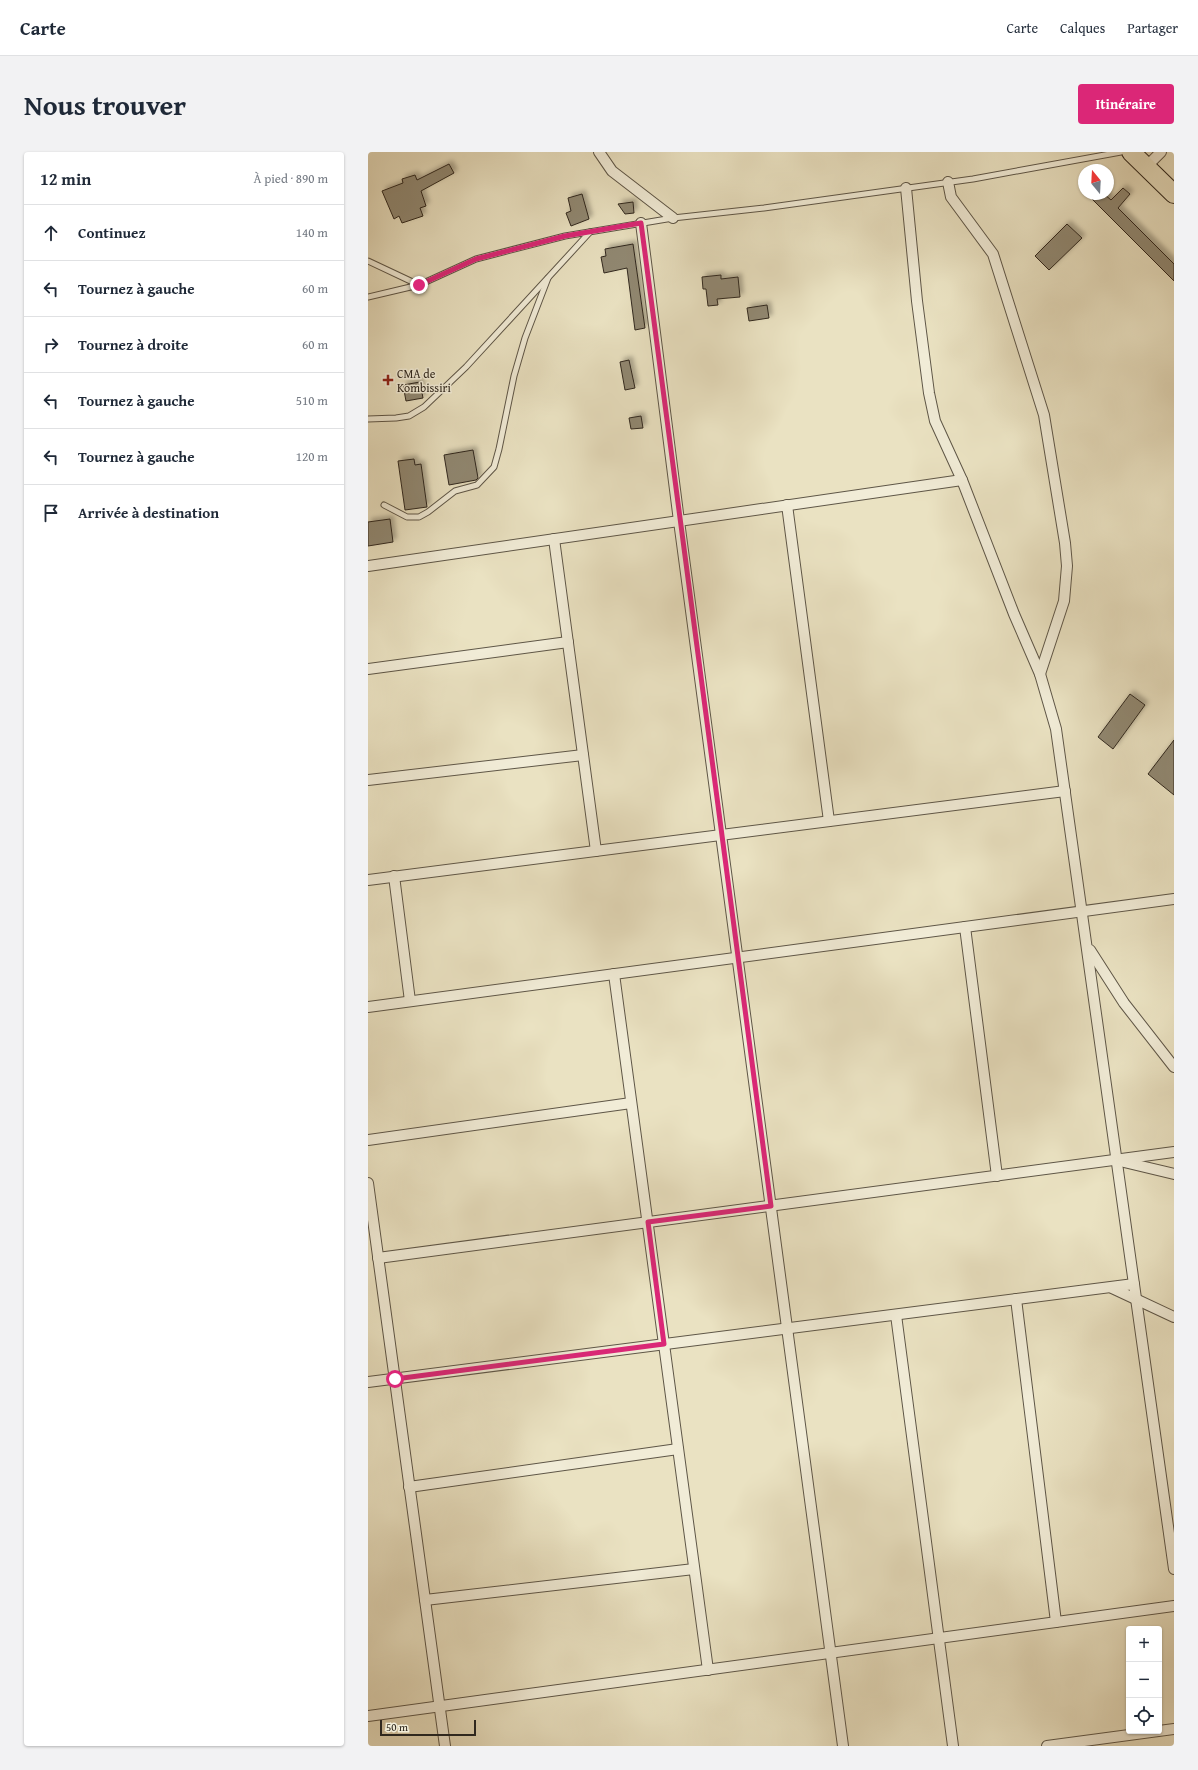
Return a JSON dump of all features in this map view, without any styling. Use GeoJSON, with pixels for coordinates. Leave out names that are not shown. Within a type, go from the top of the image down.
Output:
{"type":"FeatureCollection","features":[{"type":"Feature","properties":{"kind":"highway"},"geometry":{"type":"LineString","coordinates":[[1130,152],[1174,194]]}},
{"type":"Feature","properties":{"kind":"street"},"geometry":{"type":"LineString","coordinates":[[599,152],[612,171],[673,218]]}},
{"type":"Feature","properties":{"kind":"street"},"geometry":{"type":"LineString","coordinates":[[1146,167],[1160,152]]}},
{"type":"Feature","properties":{"kind":"street"},"geometry":{"type":"LineString","coordinates":[[948,182],[951,197],[993,254],[1044,415],[1065,543],[1067,566],[1064,601],[1040,674]]}},
{"type":"Feature","properties":{"kind":"street"},"geometry":{"type":"LineString","coordinates":[[906,188],[917,301],[929,394],[935,421],[962,480],[1014,614],[1040,674],[1056,729],[1172,1542],[1174,1569]]}},
{"type":"Feature","properties":{"kind":"street"},"geometry":{"type":"LineString","coordinates":[[641,223],[679,521],[843,1746]]}},
{"type":"Feature","properties":{"kind":"street"},"geometry":{"type":"LineString","coordinates":[[368,566],[962,480]]}},
{"type":"Feature","properties":{"kind":"street"},"geometry":{"type":"LineString","coordinates":[[787,505],[829,821]]}},
{"type":"Feature","properties":{"kind":"street"},"geometry":{"type":"LineString","coordinates":[[554,539],[596,851]]}},
{"type":"Feature","properties":{"kind":"street"},"geometry":{"type":"LineString","coordinates":[[368,669],[568,642]]}},
{"type":"Feature","properties":{"kind":"street"},"geometry":{"type":"LineString","coordinates":[[368,780],[583,755]]}},
{"type":"Feature","properties":{"kind":"street"},"geometry":{"type":"LineString","coordinates":[[368,880],[1065,791]]}},
{"type":"Feature","properties":{"kind":"street"},"geometry":{"type":"LineString","coordinates":[[394,876],[410,1001]]}},
{"type":"Feature","properties":{"kind":"street"},"geometry":{"type":"LineString","coordinates":[[368,1007],[1174,899]]}},
{"type":"Feature","properties":{"kind":"street"},"geometry":{"type":"LineString","coordinates":[[965,927],[997,1176]]}},
{"type":"Feature","properties":{"kind":"street"},"geometry":{"type":"LineString","coordinates":[[1088,947],[1124,1003],[1174,1067]]}},
{"type":"Feature","properties":{"kind":"street"},"geometry":{"type":"LineString","coordinates":[[614,974],[708,1670]]}},
{"type":"Feature","properties":{"kind":"street"},"geometry":{"type":"LineString","coordinates":[[368,1140],[631,1103]]}},
{"type":"Feature","properties":{"kind":"street"},"geometry":{"type":"LineString","coordinates":[[378,1258],[1174,1152]]}},
{"type":"Feature","properties":{"kind":"street"},"geometry":{"type":"LineString","coordinates":[[1117,1160],[1174,1174]]}},
{"type":"Feature","properties":{"kind":"street"},"geometry":{"type":"LineString","coordinates":[[368,1183],[445,1746]]}},
{"type":"Feature","properties":{"kind":"street"},"geometry":{"type":"LineString","coordinates":[[368,1382],[1134,1284]]}},
{"type":"Feature","properties":{"kind":"street"},"geometry":{"type":"LineString","coordinates":[[1110,1287],[1174,1317]]}},
{"type":"Feature","properties":{"kind":"street"},"geometry":{"type":"LineString","coordinates":[[1016,1299],[1056,1622]]}},
{"type":"Feature","properties":{"kind":"street"},"geometry":{"type":"LineString","coordinates":[[896,1315],[953,1746]]}},
{"type":"Feature","properties":{"kind":"street"},"geometry":{"type":"LineString","coordinates":[[409,1487],[678,1449]]}},
{"type":"Feature","properties":{"kind":"street"},"geometry":{"type":"LineString","coordinates":[[425,1600],[694,1569]]}},
{"type":"Feature","properties":{"kind":"street"},"geometry":{"type":"LineString","coordinates":[[368,1716],[1174,1606]]}},
{"type":"Feature","properties":{"kind":"street"},"geometry":{"type":"LineString","coordinates":[[1047,1746],[1174,1729]]}},
{"type":"Feature","properties":{"kind":"lane"},"geometry":{"type":"LineString","coordinates":[[368,297],[419,285],[476,259],[565,236],[673,218],[764,208],[948,182],[1121,152]]}},
{"type":"Feature","properties":{"kind":"lane"},"geometry":{"type":"LineString","coordinates":[[368,419],[409,416],[424,407],[466,367],[590,232]]}},
{"type":"Feature","properties":{"kind":"lane"},"geometry":{"type":"LineString","coordinates":[[368,261],[419,285]]}},
{"type":"Feature","properties":{"kind":"lane"},"geometry":{"type":"LineString","coordinates":[[384,505],[407,517],[419,517],[428,512],[455,491],[477,485],[494,467],[514,376],[525,338],[548,278]]}},
{"type":"Feature","properties":{"kind":"building"},"geometry":{"type":"Polygon","coordinates":[[[449,164],[454,173],[421,191],[426,206],[420,208],[423,216],[402,223],[399,216],[394,219],[382,191],[403,183],[402,179],[415,175],[417,180],[449,164]]]}},
{"type":"Feature","properties":{"kind":"building"},"geometry":{"type":"Polygon","coordinates":[[[1123,188],[1130,194],[1118,208],[1174,264],[1174,281],[1093,200],[1114,200],[1114,197],[1123,188]]]}},
{"type":"Feature","properties":{"kind":"building"},"geometry":{"type":"Polygon","coordinates":[[[582,194],[589,219],[571,226],[566,213],[571,211],[568,198],[582,194]]]}},
{"type":"Feature","properties":{"kind":"building"},"geometry":{"type":"Polygon","coordinates":[[[633,202],[634,213],[625,214],[618,204],[633,202]]]}},
{"type":"Feature","properties":{"kind":"building"},"geometry":{"type":"Polygon","coordinates":[[[1067,224],[1082,238],[1049,270],[1035,256],[1067,224]]]}},
{"type":"Feature","properties":{"kind":"building"},"geometry":{"type":"Polygon","coordinates":[[[633,244],[645,328],[635,330],[627,268],[604,273],[601,257],[606,256],[605,249],[633,244]]]}},
{"type":"Feature","properties":{"kind":"building"},"geometry":{"type":"Polygon","coordinates":[[[721,275],[721,279],[738,277],[740,297],[717,299],[718,305],[708,306],[706,289],[703,289],[702,277],[721,275]]]}},
{"type":"Feature","properties":{"kind":"building"},"geometry":{"type":"Polygon","coordinates":[[[767,305],[769,318],[749,321],[747,308],[767,305]]]}},
{"type":"Feature","properties":{"kind":"building"},"geometry":{"type":"Polygon","coordinates":[[[629,360],[635,388],[625,390],[620,362],[629,360]]]}},
{"type":"Feature","properties":{"kind":"building"},"geometry":{"type":"Polygon","coordinates":[[[420,382],[423,398],[406,401],[403,385],[420,382]]]}},
{"type":"Feature","properties":{"kind":"building"},"geometry":{"type":"Polygon","coordinates":[[[641,416],[643,428],[631,429],[629,418],[641,416]]]}},
{"type":"Feature","properties":{"kind":"building"},"geometry":{"type":"Polygon","coordinates":[[[473,450],[478,478],[476,480],[449,485],[444,455],[473,450]]]}},
{"type":"Feature","properties":{"kind":"building"},"geometry":{"type":"Polygon","coordinates":[[[414,459],[415,465],[421,464],[427,507],[405,510],[398,461],[414,459]]]}},
{"type":"Feature","properties":{"kind":"building"},"geometry":{"type":"Polygon","coordinates":[[[390,519],[393,542],[368,546],[368,522],[390,519]]]}},
{"type":"Feature","properties":{"kind":"building"},"geometry":{"type":"Polygon","coordinates":[[[1130,694],[1145,705],[1113,749],[1098,737],[1130,694]]]}},
{"type":"Feature","properties":{"kind":"building"},"geometry":{"type":"Polygon","coordinates":[[[1174,740],[1174,795],[1148,774],[1174,740]]]}},
{"type":"Feature","properties":{"kind":"place","name":"CMA de Kombissiri"},"geometry":{"type":"Point","coordinates":[388,380]}},
{"type":"Feature","properties":{"kind":"route"},"geometry":{"type":"LineString","coordinates":[[395,1379],[664,1344],[648,1222],[771,1206],[679,521],[641,223],[565,236],[476,259],[419,285]]}}]}
